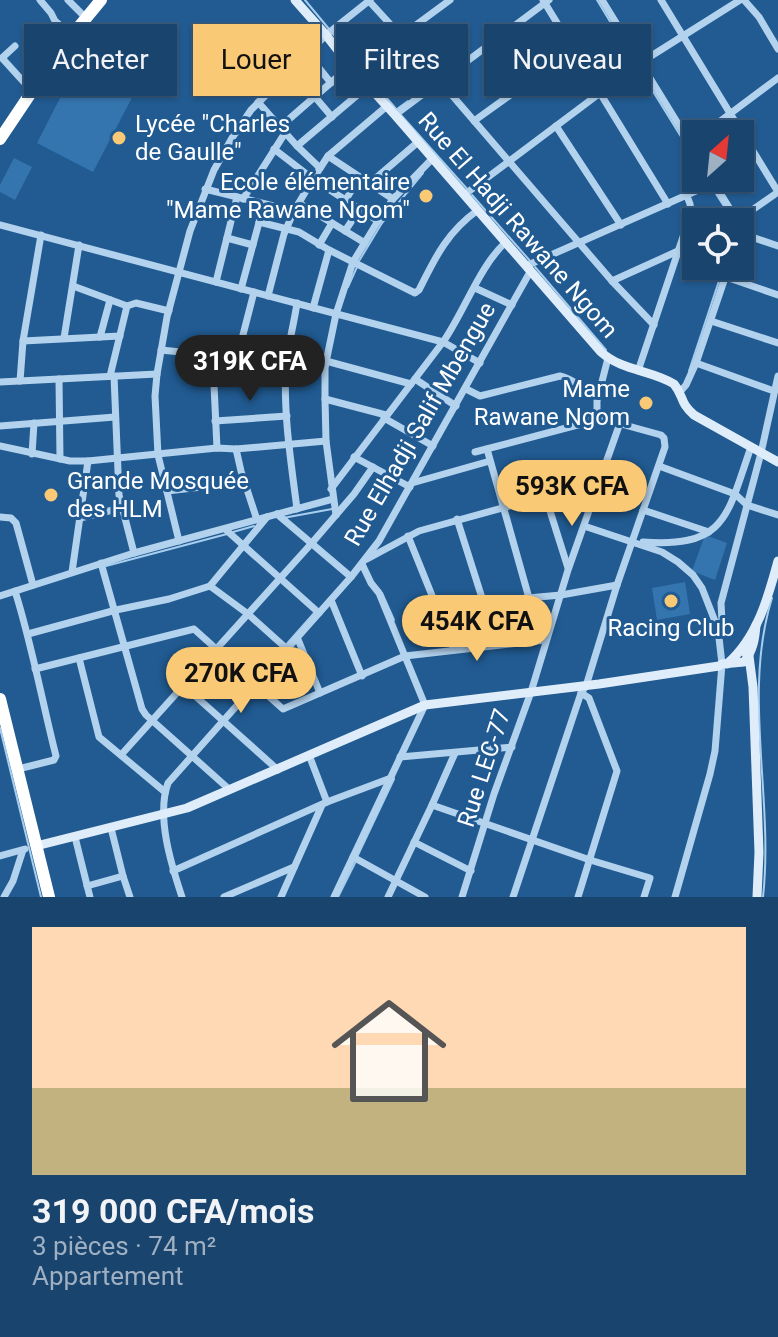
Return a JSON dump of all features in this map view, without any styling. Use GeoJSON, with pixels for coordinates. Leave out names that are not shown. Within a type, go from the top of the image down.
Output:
{"type":"FeatureCollection","features":[{"type":"Feature","properties":{"kind":"highway"},"geometry":{"type":"LineString","coordinates":[[80,24],[101,0]]}},
{"type":"Feature","properties":{"kind":"highway"},"geometry":{"type":"LineString","coordinates":[[0,139],[27,96]]}},
{"type":"Feature","properties":{"kind":"highway"},"geometry":{"type":"LineString","coordinates":[[0,699],[18,769],[29,848],[49,897]]}},
{"type":"Feature","properties":{"kind":"street"},"geometry":{"type":"LineString","coordinates":[[40,0],[58,24]]}},
{"type":"Feature","properties":{"kind":"street"},"geometry":{"type":"LineString","coordinates":[[68,0],[85,17]]}},
{"type":"Feature","properties":{"kind":"street","name":"Rue El Hadji Rawane Ngom"},"geometry":{"type":"LineString","coordinates":[[295,0],[336,48]]}},
{"type":"Feature","properties":{"kind":"street"},"geometry":{"type":"LineString","coordinates":[[320,41],[369,0],[390,24]]}},
{"type":"Feature","properties":{"kind":"street"},"geometry":{"type":"LineString","coordinates":[[417,24],[450,0]]}},
{"type":"Feature","properties":{"kind":"street"},"geometry":{"type":"LineString","coordinates":[[602,0],[616,24]]}},
{"type":"Feature","properties":{"kind":"street"},"geometry":{"type":"LineString","coordinates":[[661,0],[777,191],[754,209]]}},
{"type":"Feature","properties":{"kind":"street"},"geometry":{"type":"LineString","coordinates":[[651,56],[742,0],[759,17],[778,49]]}},
{"type":"Feature","properties":{"kind":"street"},"geometry":{"type":"LineString","coordinates":[[468,60],[545,1],[558,24]]}},
{"type":"Feature","properties":{"kind":"street"},"geometry":{"type":"LineString","coordinates":[[15,46],[2,58],[24,82]]}},
{"type":"Feature","properties":{"kind":"street"},"geometry":{"type":"LineString","coordinates":[[320,69],[331,83]]}},
{"type":"Feature","properties":{"kind":"street"},"geometry":{"type":"LineString","coordinates":[[722,120],[778,78]]}},
{"type":"Feature","properties":{"kind":"street"},"geometry":{"type":"LineString","coordinates":[[216,282],[240,198],[274,149],[282,130],[336,79]]}},
{"type":"Feature","properties":{"kind":"street"},"geometry":{"type":"LineString","coordinates":[[651,79],[682,125]]}},
{"type":"Feature","properties":{"kind":"street"},"geometry":{"type":"LineString","coordinates":[[179,541],[158,455],[155,396],[161,350],[178,272],[205,189],[241,123],[264,96]]}},
{"type":"Feature","properties":{"kind":"street"},"geometry":{"type":"LineString","coordinates":[[297,146],[356,96]]}},
{"type":"Feature","properties":{"kind":"street","name":"Rue El Hadji Rawane Ngom"},"geometry":{"type":"LineString","coordinates":[[378,96],[608,358],[668,380],[677,387],[684,406],[694,415],[778,462]]}},
{"type":"Feature","properties":{"kind":"street"},"geometry":{"type":"LineString","coordinates":[[395,115],[420,96]]}},
{"type":"Feature","properties":{"kind":"street"},"geometry":{"type":"LineString","coordinates":[[453,96],[612,281],[654,325]]}},
{"type":"Feature","properties":{"kind":"street"},"geometry":{"type":"LineString","coordinates":[[474,121],[509,96]]}},
{"type":"Feature","properties":{"kind":"street"},"geometry":{"type":"LineString","coordinates":[[464,195],[595,96]]}},
{"type":"Feature","properties":{"kind":"street"},"geometry":{"type":"LineString","coordinates":[[601,96],[668,204]]}},
{"type":"Feature","properties":{"kind":"street"},"geometry":{"type":"LineString","coordinates":[[315,97],[332,117]]}},
{"type":"Feature","properties":{"kind":"street"},"geometry":{"type":"LineString","coordinates":[[258,102],[320,168]]}},
{"type":"Feature","properties":{"kind":"street"},"geometry":{"type":"LineString","coordinates":[[268,296],[286,228],[313,179],[328,156],[387,106]]}},
{"type":"Feature","properties":{"kind":"street"},"geometry":{"type":"LineString","coordinates":[[556,126],[621,225]]}},
{"type":"Feature","properties":{"kind":"street"},"geometry":{"type":"LineString","coordinates":[[369,184],[418,142]]}},
{"type":"Feature","properties":{"kind":"street"},"geometry":{"type":"LineString","coordinates":[[274,149],[313,179],[378,221]]}},
{"type":"Feature","properties":{"kind":"street"},"geometry":{"type":"LineString","coordinates":[[328,156],[393,199]]}},
{"type":"Feature","properties":{"kind":"street"},"geometry":{"type":"LineString","coordinates":[[336,515],[326,441],[325,399],[326,364],[336,314],[353,262],[378,221],[393,199],[433,158]]}},
{"type":"Feature","properties":{"kind":"street"},"geometry":{"type":"LineString","coordinates":[[345,201],[359,178]]}},
{"type":"Feature","properties":{"kind":"street"},"geometry":{"type":"LineString","coordinates":[[205,189],[294,211]]}},
{"type":"Feature","properties":{"kind":"street"},"geometry":{"type":"LineString","coordinates":[[528,269],[693,192]]}},
{"type":"Feature","properties":{"kind":"street"},"geometry":{"type":"LineString","coordinates":[[638,371],[691,213],[687,196]]}},
{"type":"Feature","properties":{"kind":"street"},"geometry":{"type":"LineString","coordinates":[[299,203],[365,243]]}},
{"type":"Feature","properties":{"kind":"street"},"geometry":{"type":"LineString","coordinates":[[241,289],[264,204]]}},
{"type":"Feature","properties":{"kind":"street"},"geometry":{"type":"LineString","coordinates":[[345,231],[359,210]]}},
{"type":"Feature","properties":{"kind":"street"},"geometry":{"type":"LineString","coordinates":[[259,222],[299,232],[415,293],[443,244],[478,210]]}},
{"type":"Feature","properties":{"kind":"street"},"geometry":{"type":"LineString","coordinates":[[319,245],[332,223]]}},
{"type":"Feature","properties":{"kind":"street"},"geometry":{"type":"LineString","coordinates":[[0,225],[443,342],[480,363]]}},
{"type":"Feature","properties":{"kind":"street"},"geometry":{"type":"LineString","coordinates":[[20,381],[23,341],[41,235]]}},
{"type":"Feature","properties":{"kind":"street"},"geometry":{"type":"LineString","coordinates":[[227,238],[253,245]]}},
{"type":"Feature","properties":{"kind":"street"},"geometry":{"type":"LineString","coordinates":[[754,238],[778,246]]}},
{"type":"Feature","properties":{"kind":"street"},"geometry":{"type":"LineString","coordinates":[[331,489],[443,342],[492,256],[506,242]]}},
{"type":"Feature","properties":{"kind":"street"},"geometry":{"type":"LineString","coordinates":[[64,338],[79,245]]}},
{"type":"Feature","properties":{"kind":"street"},"geometry":{"type":"LineString","coordinates":[[313,308],[329,250]]}},
{"type":"Feature","properties":{"kind":"street"},"geometry":{"type":"LineString","coordinates":[[612,281],[678,251]]}},
{"type":"Feature","properties":{"kind":"street","name":"Rue Elhadji Salif Mbengue"},"geometry":{"type":"LineString","coordinates":[[165,792],[172,777],[331,600],[379,541],[466,389],[528,269]]}},
{"type":"Feature","properties":{"kind":"street"},"geometry":{"type":"LineString","coordinates":[[679,393],[696,363],[725,280]]}},
{"type":"Feature","properties":{"kind":"street"},"geometry":{"type":"LineString","coordinates":[[735,280],[778,295]]}},
{"type":"Feature","properties":{"kind":"street"},"geometry":{"type":"LineString","coordinates":[[73,286],[127,306],[136,303],[169,311]]}},
{"type":"Feature","properties":{"kind":"street"},"geometry":{"type":"LineString","coordinates":[[475,288],[512,305]]}},
{"type":"Feature","properties":{"kind":"street"},"geometry":{"type":"LineString","coordinates":[[237,358],[254,292]]}},
{"type":"Feature","properties":{"kind":"street"},"geometry":{"type":"LineString","coordinates":[[100,337],[110,300]]}},
{"type":"Feature","properties":{"kind":"street"},"geometry":{"type":"LineString","coordinates":[[297,303],[286,364],[289,445],[297,509]]}},
{"type":"Feature","properties":{"kind":"street"},"geometry":{"type":"LineString","coordinates":[[127,306],[112,376],[121,508],[134,553]]}},
{"type":"Feature","properties":{"kind":"street"},"geometry":{"type":"LineString","coordinates":[[711,321],[778,343]]}},
{"type":"Feature","properties":{"kind":"street"},"geometry":{"type":"LineString","coordinates":[[23,341],[120,336]]}},
{"type":"Feature","properties":{"kind":"street"},"geometry":{"type":"LineString","coordinates":[[161,350],[286,364],[326,364],[413,382],[456,406]]}},
{"type":"Feature","properties":{"kind":"street"},"geometry":{"type":"LineString","coordinates":[[216,356],[217,448]]}},
{"type":"Feature","properties":{"kind":"street"},"geometry":{"type":"LineString","coordinates":[[475,452],[592,419],[597,413],[608,358]]}},
{"type":"Feature","properties":{"kind":"street"},"geometry":{"type":"LineString","coordinates":[[696,363],[774,391]]}},
{"type":"Feature","properties":{"kind":"street"},"geometry":{"type":"LineString","coordinates":[[0,382],[157,374]]}},
{"type":"Feature","properties":{"kind":"street"},"geometry":{"type":"LineString","coordinates":[[466,389],[480,396],[560,376],[599,395]]}},
{"type":"Feature","properties":{"kind":"street"},"geometry":{"type":"LineString","coordinates":[[718,629],[722,621],[721,603],[778,376]]}},
{"type":"Feature","properties":{"kind":"street"},"geometry":{"type":"LineString","coordinates":[[59,379],[60,459]]}},
{"type":"Feature","properties":{"kind":"street"},"geometry":{"type":"LineString","coordinates":[[325,399],[385,417],[433,446]]}},
{"type":"Feature","properties":{"kind":"street"},"geometry":{"type":"LineString","coordinates":[[513,897],[666,443],[661,435],[603,419],[597,413]]}},
{"type":"Feature","properties":{"kind":"street"},"geometry":{"type":"LineString","coordinates":[[215,421],[287,416]]}},
{"type":"Feature","properties":{"kind":"street"},"geometry":{"type":"LineString","coordinates":[[0,426],[115,417]]}},
{"type":"Feature","properties":{"kind":"street"},"geometry":{"type":"LineString","coordinates":[[32,454],[34,423]]}},
{"type":"Feature","properties":{"kind":"street","name":"Rue LEC-77"},"geometry":{"type":"LineString","coordinates":[[462,897],[494,794],[531,692],[568,570],[620,423]]}},
{"type":"Feature","properties":{"kind":"street"},"geometry":{"type":"LineString","coordinates":[[0,446],[60,459],[88,461],[326,441]]}},
{"type":"Feature","properties":{"kind":"street"},"geometry":{"type":"LineString","coordinates":[[633,541],[669,543],[693,539],[709,532],[726,515],[751,447]]}},
{"type":"Feature","properties":{"kind":"street"},"geometry":{"type":"LineString","coordinates":[[236,449],[257,520]]}},
{"type":"Feature","properties":{"kind":"street"},"geometry":{"type":"LineString","coordinates":[[487,449],[529,598]]}},
{"type":"Feature","properties":{"kind":"street"},"geometry":{"type":"LineString","coordinates":[[354,457],[411,485],[490,461]]}},
{"type":"Feature","properties":{"kind":"street"},"geometry":{"type":"LineString","coordinates":[[72,572],[88,461]]}},
{"type":"Feature","properties":{"kind":"street"},"geometry":{"type":"LineString","coordinates":[[659,466],[735,494],[747,505],[778,515]]}},
{"type":"Feature","properties":{"kind":"street"},"geometry":{"type":"LineString","coordinates":[[121,755],[311,544],[373,467]]}},
{"type":"Feature","properties":{"kind":"street"},"geometry":{"type":"LineString","coordinates":[[334,897],[425,705],[364,562],[408,536],[457,519],[600,481]]}},
{"type":"Feature","properties":{"kind":"street"},"geometry":{"type":"LineString","coordinates":[[167,491],[245,482]]}},
{"type":"Feature","properties":{"kind":"street"},"geometry":{"type":"LineString","coordinates":[[545,495],[568,570]]}},
{"type":"Feature","properties":{"kind":"street"},"geometry":{"type":"LineString","coordinates":[[0,596],[134,553],[333,499]]}},
{"type":"Feature","properties":{"kind":"street"},"geometry":{"type":"LineString","coordinates":[[80,518],[121,508]]}},
{"type":"Feature","properties":{"kind":"street"},"geometry":{"type":"LineString","coordinates":[[643,510],[709,532]]}},
{"type":"Feature","properties":{"kind":"street"},"geometry":{"type":"LineString","coordinates":[[277,514],[351,577]]}},
{"type":"Feature","properties":{"kind":"street"},"geometry":{"type":"LineString","coordinates":[[0,517],[11,518],[16,523],[33,585]]}},
{"type":"Feature","properties":{"kind":"street"},"geometry":{"type":"LineString","coordinates":[[28,634],[210,586],[267,517]]}},
{"type":"Feature","properties":{"kind":"street"},"geometry":{"type":"LineString","coordinates":[[457,519],[483,601]]}},
{"type":"Feature","properties":{"kind":"street"},"geometry":{"type":"LineString","coordinates":[[584,526],[669,556],[693,575],[702,588],[718,629],[725,664],[713,763],[675,897]]}},
{"type":"Feature","properties":{"kind":"street"},"geometry":{"type":"LineString","coordinates":[[225,529],[319,613]]}},
{"type":"Feature","properties":{"kind":"street"},"geometry":{"type":"LineString","coordinates":[[408,536],[454,650]]}},
{"type":"Feature","properties":{"kind":"street"},"geometry":{"type":"LineString","coordinates":[[0,856],[197,804],[425,705],[531,692],[583,690],[725,664],[743,655],[778,561]]}},
{"type":"Feature","properties":{"kind":"street"},"geometry":{"type":"LineString","coordinates":[[101,563],[139,701],[146,715],[230,790]]}},
{"type":"Feature","properties":{"kind":"street"},"geometry":{"type":"LineString","coordinates":[[436,606],[561,595],[617,585]]}},
{"type":"Feature","properties":{"kind":"street"},"geometry":{"type":"LineString","coordinates":[[210,586],[287,649]]}},
{"type":"Feature","properties":{"kind":"street"},"geometry":{"type":"LineString","coordinates":[[15,591],[28,634],[56,759],[18,769]]}},
{"type":"Feature","properties":{"kind":"street"},"geometry":{"type":"LineString","coordinates":[[331,600],[362,676]]}},
{"type":"Feature","properties":{"kind":"street"},"geometry":{"type":"LineString","coordinates":[[35,669],[194,629],[283,709],[405,656],[546,640]]}},
{"type":"Feature","properties":{"kind":"street"},"geometry":{"type":"LineString","coordinates":[[297,637],[320,693]]}},
{"type":"Feature","properties":{"kind":"street"},"geometry":{"type":"LineString","coordinates":[[743,655],[752,672],[759,852],[757,897]]}},
{"type":"Feature","properties":{"kind":"street"},"geometry":{"type":"LineString","coordinates":[[79,658],[97,734],[165,792],[163,815],[173,871],[182,897]]}},
{"type":"Feature","properties":{"kind":"street"},"geometry":{"type":"LineString","coordinates":[[183,685],[278,770]]}},
{"type":"Feature","properties":{"kind":"street"},"geometry":{"type":"LineString","coordinates":[[578,897],[617,771],[589,698],[583,690]]}},
{"type":"Feature","properties":{"kind":"street"},"geometry":{"type":"LineString","coordinates":[[400,757],[512,747]]}},
{"type":"Feature","properties":{"kind":"street"},"geometry":{"type":"LineString","coordinates":[[388,897],[455,753]]}},
{"type":"Feature","properties":{"kind":"street"},"geometry":{"type":"LineString","coordinates":[[281,897],[324,804],[309,755]]}},
{"type":"Feature","properties":{"kind":"street"},"geometry":{"type":"LineString","coordinates":[[173,871],[391,778]]}},
{"type":"Feature","properties":{"kind":"street"},"geometry":{"type":"LineString","coordinates":[[432,805],[650,878],[644,897]]}},
{"type":"Feature","properties":{"kind":"street"},"geometry":{"type":"LineString","coordinates":[[111,828],[130,897]]}},
{"type":"Feature","properties":{"kind":"street"},"geometry":{"type":"LineString","coordinates":[[75,837],[90,897]]}},
{"type":"Feature","properties":{"kind":"street"},"geometry":{"type":"LineString","coordinates":[[414,842],[471,871]]}},
{"type":"Feature","properties":{"kind":"street"},"geometry":{"type":"LineString","coordinates":[[4,897],[29,848]]}},
{"type":"Feature","properties":{"kind":"street"},"geometry":{"type":"LineString","coordinates":[[353,857],[425,897]]}},
{"type":"Feature","properties":{"kind":"street"},"geometry":{"type":"LineString","coordinates":[[224,897],[294,867]]}},
{"type":"Feature","properties":{"kind":"street"},"geometry":{"type":"LineString","coordinates":[[87,886],[123,876]]}},
{"type":"Feature","properties":{"kind":"shaded area"},"geometry":{"type":"Polygon","coordinates":[[[61,96],[133,96],[93,172],[37,143],[61,96]]]}},
{"type":"Feature","properties":{"kind":"shaded area"},"geometry":{"type":"Polygon","coordinates":[[[14,158],[32,167],[15,200],[0,192],[0,185],[14,158]]]}},
{"type":"Feature","properties":{"kind":"shaded area"},"geometry":{"type":"Polygon","coordinates":[[[705,535],[727,543],[715,580],[692,571],[705,535]]]}},
{"type":"Feature","properties":{"kind":"shaded area","name":"Racing Club"},"geometry":{"type":"Polygon","coordinates":[[[685,582],[690,614],[657,620],[652,588],[685,582]]]}},
{"type":"Feature","properties":{"kind":"waterway"},"geometry":{"type":"LineString","coordinates":[[305,0],[329,29]]}},
{"type":"Feature","properties":{"kind":"waterway"},"geometry":{"type":"LineString","coordinates":[[597,0],[612,24]]}},
{"type":"Feature","properties":{"kind":"waterway"},"geometry":{"type":"LineString","coordinates":[[333,34],[396,109]]}},
{"type":"Feature","properties":{"kind":"waterway"},"geometry":{"type":"LineString","coordinates":[[651,88],[682,138]]}},
{"type":"Feature","properties":{"kind":"waterway"},"geometry":{"type":"LineString","coordinates":[[397,109],[408,101]]}},
{"type":"Feature","properties":{"kind":"waterway"},"geometry":{"type":"LineString","coordinates":[[400,114],[468,190]]}},
{"type":"Feature","properties":{"kind":"waterway"},"geometry":{"type":"LineString","coordinates":[[359,261],[382,223],[423,173]]}},
{"type":"Feature","properties":{"kind":"waterway"},"geometry":{"type":"LineString","coordinates":[[715,192],[725,208]]}},
{"type":"Feature","properties":{"kind":"waterway"},"geometry":{"type":"LineString","coordinates":[[472,195],[531,262]]}},
{"type":"Feature","properties":{"kind":"waterway"},"geometry":{"type":"LineString","coordinates":[[348,287],[357,267]]}},
{"type":"Feature","properties":{"kind":"waterway"},"geometry":{"type":"LineString","coordinates":[[535,267],[606,350]]}},
{"type":"Feature","properties":{"kind":"waterway"},"geometry":{"type":"LineString","coordinates":[[689,371],[719,280]]}},
{"type":"Feature","properties":{"kind":"waterway"},"geometry":{"type":"LineString","coordinates":[[283,518],[332,509]]}},
{"type":"Feature","properties":{"kind":"waterway"},"geometry":{"type":"LineString","coordinates":[[233,532],[254,526]]}},
{"type":"Feature","properties":{"kind":"waterway"},"geometry":{"type":"LineString","coordinates":[[106,566],[227,534]]}},
{"type":"Feature","properties":{"kind":"waterway"},"geometry":{"type":"LineString","coordinates":[[382,593],[394,620]]}},
{"type":"Feature","properties":{"kind":"waterway"},"geometry":{"type":"LineString","coordinates":[[763,897],[765,822],[759,671],[763,634],[772,598]]}},
{"type":"Feature","properties":{"kind":"waterway"},"geometry":{"type":"LineString","coordinates":[[277,655],[315,612]]}},
{"type":"Feature","properties":{"kind":"waterway"},"geometry":{"type":"LineString","coordinates":[[0,728],[41,897]]}},
{"type":"Feature","properties":{"kind":"waterway"},"geometry":{"type":"LineString","coordinates":[[357,857],[394,779]]}},
{"type":"Feature","properties":{"kind":"waterway"},"geometry":{"type":"LineString","coordinates":[[338,897],[355,863]]}},
{"type":"Feature","properties":{"kind":"place","name":"Lycée \"Charles de Gaulle\""},"geometry":{"type":"Point","coordinates":[119,138]}},
{"type":"Feature","properties":{"kind":"place","name":"Ecole élémentaire \"Mame Rawane Ngom\""},"geometry":{"type":"Point","coordinates":[426,196]}},
{"type":"Feature","properties":{"kind":"place","name":"Mame Rawane Ngom"},"geometry":{"type":"Point","coordinates":[646,403]}},
{"type":"Feature","properties":{"kind":"place","name":"Grande Mosquée des HLM"},"geometry":{"type":"Point","coordinates":[51,495]}},
{"type":"Feature","properties":{"kind":"place","name":"Racing Club"},"geometry":{"type":"Point","coordinates":[671,601]}}]}
